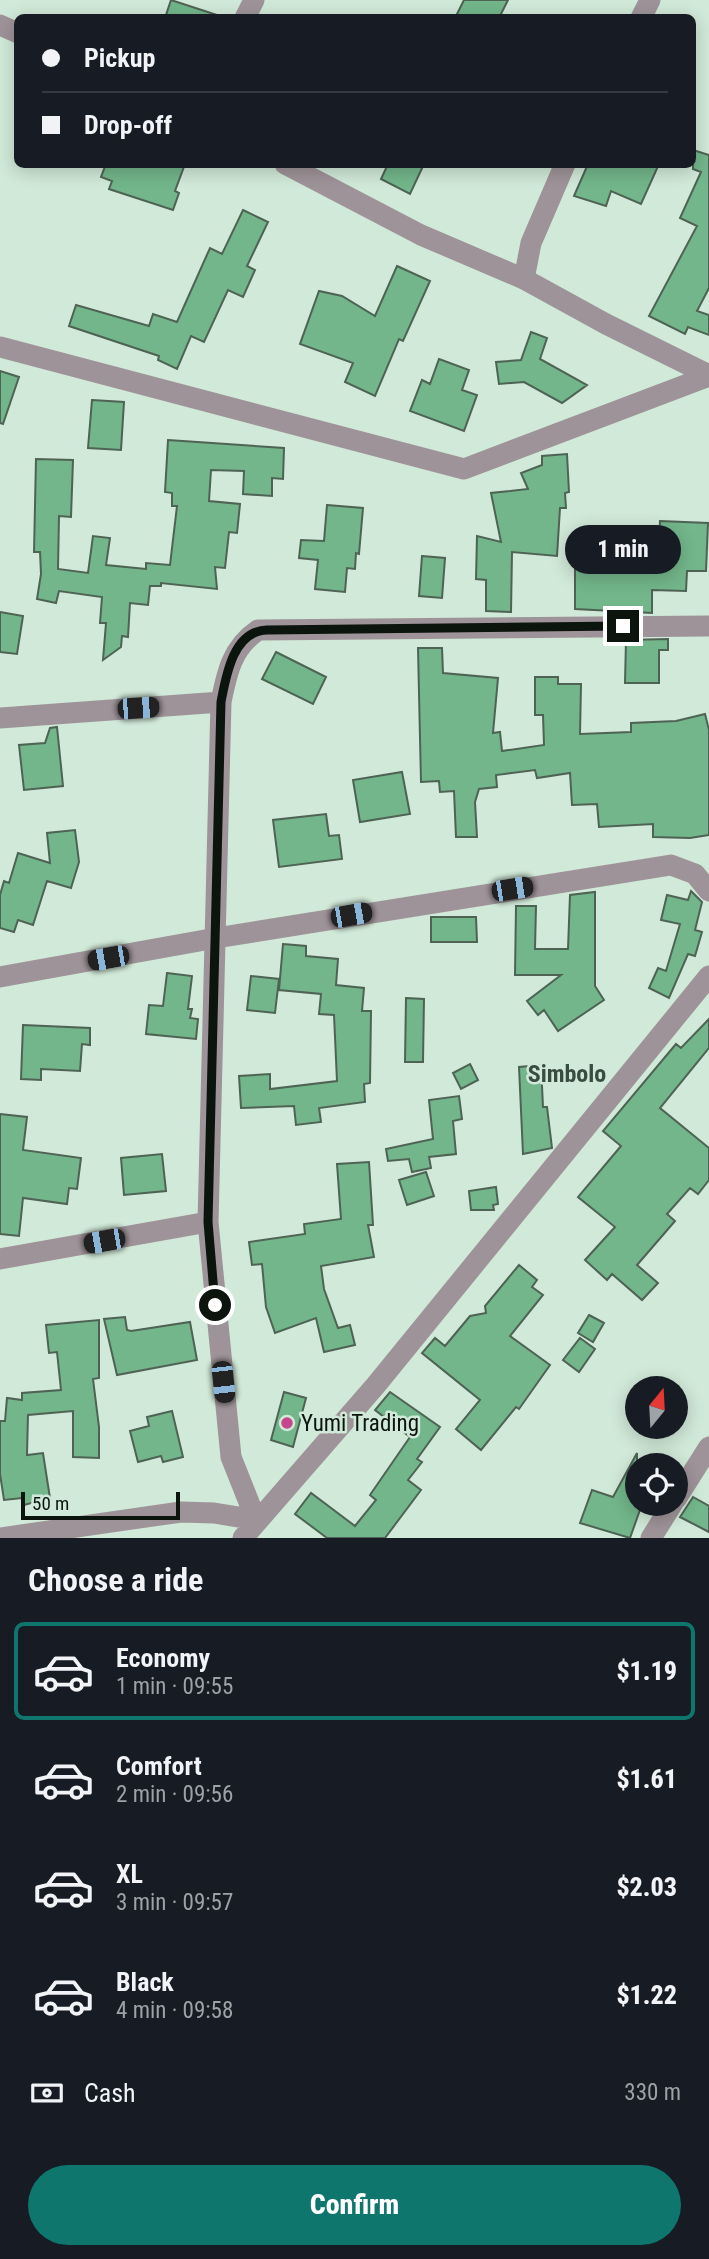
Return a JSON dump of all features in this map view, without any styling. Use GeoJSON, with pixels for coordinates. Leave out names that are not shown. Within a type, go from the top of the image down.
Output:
{"type":"FeatureCollection","features":[{"type":"Feature","properties":{"kind":"street"},"geometry":{"type":"LineString","coordinates":[[293,168],[421,235],[524,279],[709,376]]}},
{"type":"Feature","properties":{"kind":"street"},"geometry":{"type":"LineString","coordinates":[[524,279],[531,243],[563,168]]}},
{"type":"Feature","properties":{"kind":"street"},"geometry":{"type":"LineString","coordinates":[[0,347],[464,469],[709,376]]}},
{"type":"Feature","properties":{"kind":"street"},"geometry":{"type":"LineString","coordinates":[[256,1520],[231,1457],[208,1222],[221,702],[228,666],[243,640],[258,630],[709,626]]}},
{"type":"Feature","properties":{"kind":"street"},"geometry":{"type":"LineString","coordinates":[[0,718],[221,702]]}},
{"type":"Feature","properties":{"kind":"street"},"geometry":{"type":"LineString","coordinates":[[0,977],[216,938],[671,865],[695,874],[709,891]]}},
{"type":"Feature","properties":{"kind":"street"},"geometry":{"type":"LineString","coordinates":[[243,1538],[376,1385],[709,976]]}},
{"type":"Feature","properties":{"kind":"street"},"geometry":{"type":"LineString","coordinates":[[0,1259],[208,1222]]}},
{"type":"Feature","properties":{"kind":"street"},"geometry":{"type":"LineString","coordinates":[[688,1479],[709,1447]]}},
{"type":"Feature","properties":{"kind":"street"},"geometry":{"type":"LineString","coordinates":[[10,1537],[181,1512],[214,1513],[256,1520]]}},
{"type":"Feature","properties":{"kind":"street"},"geometry":{"type":"LineString","coordinates":[[651,1538],[665,1516]]}},
{"type":"Feature","properties":{"kind":"building"},"geometry":{"type":"Polygon","coordinates":[[[171,0],[214,14],[166,14],[171,0]]]}},
{"type":"Feature","properties":{"kind":"building"},"geometry":{"type":"Polygon","coordinates":[[[464,0],[508,0],[501,14],[457,14],[464,0]]]}},
{"type":"Feature","properties":{"kind":"building"},"geometry":{"type":"Polygon","coordinates":[[[696,151],[709,155],[709,288],[697,311],[709,315],[709,335],[688,327],[685,334],[649,316],[697,226],[680,218],[701,172],[693,169],[696,168],[696,151]]]}},
{"type":"Feature","properties":{"kind":"building"},"geometry":{"type":"Polygon","coordinates":[[[104,168],[184,168],[175,191],[179,193],[173,210],[109,189],[112,181],[101,177],[104,168]]]}},
{"type":"Feature","properties":{"kind":"building"},"geometry":{"type":"Polygon","coordinates":[[[386,168],[422,168],[410,194],[381,179],[386,168]]]}},
{"type":"Feature","properties":{"kind":"building"},"geometry":{"type":"Polygon","coordinates":[[[586,168],[657,168],[641,204],[611,191],[606,206],[574,196],[586,168]]]}},
{"type":"Feature","properties":{"kind":"building"},"geometry":{"type":"Polygon","coordinates":[[[243,210],[268,222],[247,266],[255,270],[243,297],[228,290],[204,342],[191,336],[177,369],[158,360],[159,356],[69,326],[76,305],[149,326],[153,314],[177,322],[210,248],[222,254],[243,210]]]}},
{"type":"Feature","properties":{"kind":"building"},"geometry":{"type":"Polygon","coordinates":[[[397,266],[430,281],[403,341],[399,339],[375,396],[345,382],[353,363],[300,344],[319,291],[342,296],[375,316],[397,266]]]}},
{"type":"Feature","properties":{"kind":"building"},"geometry":{"type":"Polygon","coordinates":[[[531,332],[547,338],[540,359],[587,385],[562,403],[524,382],[499,384],[496,362],[521,360],[531,332]]]}},
{"type":"Feature","properties":{"kind":"building"},"geometry":{"type":"Polygon","coordinates":[[[439,359],[469,370],[462,390],[477,395],[464,431],[410,411],[422,380],[430,384],[439,359]]]}},
{"type":"Feature","properties":{"kind":"building"},"geometry":{"type":"Polygon","coordinates":[[[0,371],[19,377],[3,424],[0,423],[0,371]]]}},
{"type":"Feature","properties":{"kind":"building"},"geometry":{"type":"Polygon","coordinates":[[[92,400],[124,402],[121,450],[88,448],[92,400]]]}},
{"type":"Feature","properties":{"kind":"building"},"geometry":{"type":"Polygon","coordinates":[[[168,440],[284,448],[283,479],[272,478],[272,496],[243,494],[244,471],[211,470],[209,501],[240,504],[237,533],[229,532],[225,568],[215,567],[217,589],[161,583],[161,586],[150,586],[148,605],[130,603],[128,637],[122,636],[121,647],[103,660],[106,623],[100,623],[102,597],[59,591],[56,603],[37,599],[41,574],[40,552],[34,552],[36,459],[73,460],[71,517],[59,516],[58,569],[88,573],[93,536],[110,538],[106,565],[146,569],[146,563],[170,565],[177,506],[172,506],[172,493],[165,492],[168,440]]]}},
{"type":"Feature","properties":{"kind":"building"},"geometry":{"type":"Polygon","coordinates":[[[567,454],[569,492],[565,493],[566,508],[560,508],[557,556],[512,552],[511,612],[486,611],[486,580],[476,579],[477,536],[501,542],[491,493],[528,489],[521,473],[542,465],[542,456],[567,454]]]}},
{"type":"Feature","properties":{"kind":"building"},"geometry":{"type":"Polygon","coordinates":[[[327,505],[363,508],[359,554],[356,553],[355,569],[347,568],[345,592],[315,589],[318,560],[299,558],[301,540],[324,541],[327,505]]]}},
{"type":"Feature","properties":{"kind":"building"},"geometry":{"type":"Polygon","coordinates":[[[660,521],[708,523],[706,571],[687,571],[686,591],[652,590],[652,613],[575,609],[575,560],[658,561],[660,521]]]}},
{"type":"Feature","properties":{"kind":"building"},"geometry":{"type":"Polygon","coordinates":[[[422,556],[445,558],[442,598],[419,596],[422,556]]]}},
{"type":"Feature","properties":{"kind":"building"},"geometry":{"type":"Polygon","coordinates":[[[0,612],[23,616],[17,654],[0,652],[0,612]]]}},
{"type":"Feature","properties":{"kind":"building"},"geometry":{"type":"Polygon","coordinates":[[[668,639],[668,650],[659,650],[659,683],[625,683],[626,640],[668,639]]]}},
{"type":"Feature","properties":{"kind":"building"},"geometry":{"type":"Polygon","coordinates":[[[418,648],[442,648],[443,673],[498,678],[493,733],[500,732],[502,751],[544,745],[543,715],[535,715],[535,677],[558,677],[558,684],[581,684],[580,734],[631,732],[631,723],[676,721],[705,714],[709,730],[709,835],[690,838],[653,837],[653,824],[599,827],[597,804],[572,805],[570,773],[537,778],[535,770],[496,775],[497,787],[479,789],[475,802],[477,837],[456,837],[454,791],[440,792],[439,781],[421,782],[418,648]]]}},
{"type":"Feature","properties":{"kind":"building"},"geometry":{"type":"Polygon","coordinates":[[[276,652],[326,677],[313,704],[262,679],[276,652]]]}},
{"type":"Feature","properties":{"kind":"building"},"geometry":{"type":"Polygon","coordinates":[[[57,727],[63,786],[24,790],[19,745],[45,743],[50,728],[57,727]]]}},
{"type":"Feature","properties":{"kind":"building"},"geometry":{"type":"Polygon","coordinates":[[[402,772],[410,814],[360,822],[353,780],[402,772]]]}},
{"type":"Feature","properties":{"kind":"building"},"geometry":{"type":"Polygon","coordinates":[[[326,814],[329,836],[339,835],[342,859],[279,867],[273,820],[326,814]]]}},
{"type":"Feature","properties":{"kind":"building"},"geometry":{"type":"Polygon","coordinates":[[[75,830],[79,862],[71,888],[47,881],[33,925],[18,920],[14,932],[0,928],[0,895],[4,881],[9,883],[18,853],[50,863],[47,833],[75,830]]]}},
{"type":"Feature","properties":{"kind":"building"},"geometry":{"type":"Polygon","coordinates":[[[691,891],[702,902],[695,930],[702,932],[695,956],[688,954],[669,998],[649,988],[658,968],[666,971],[680,924],[661,920],[667,895],[688,900],[691,891]]]}},
{"type":"Feature","properties":{"kind":"building"},"geometry":{"type":"Polygon","coordinates":[[[595,892],[595,986],[604,1000],[558,1031],[544,1010],[538,1015],[527,1001],[561,975],[515,975],[516,906],[536,906],[535,949],[568,949],[570,895],[595,892]]]}},
{"type":"Feature","properties":{"kind":"building"},"geometry":{"type":"Polygon","coordinates":[[[431,917],[476,917],[477,942],[431,942],[431,917]]]}},
{"type":"Feature","properties":{"kind":"building"},"geometry":{"type":"Polygon","coordinates":[[[283,944],[306,946],[306,956],[338,959],[336,985],[364,988],[362,1011],[371,1011],[370,1083],[364,1084],[365,1102],[319,1108],[321,1122],[296,1125],[294,1106],[241,1108],[239,1076],[270,1074],[270,1089],[337,1081],[334,1015],[319,1014],[321,994],[279,990],[283,944]]]}},
{"type":"Feature","properties":{"kind":"building"},"geometry":{"type":"Polygon","coordinates":[[[167,973],[192,976],[188,1009],[192,1009],[190,1018],[198,1019],[196,1039],[146,1034],[149,1005],[163,1006],[167,973]]]}},
{"type":"Feature","properties":{"kind":"building"},"geometry":{"type":"Polygon","coordinates":[[[251,976],[279,979],[275,1013],[247,1010],[251,976]]]}},
{"type":"Feature","properties":{"kind":"building"},"geometry":{"type":"Polygon","coordinates":[[[406,998],[424,999],[423,1062],[405,1062],[406,998]]]}},
{"type":"Feature","properties":{"kind":"building"},"geometry":{"type":"Polygon","coordinates":[[[709,1019],[709,1048],[660,1108],[709,1148],[709,1180],[698,1194],[690,1188],[667,1214],[675,1221],[637,1265],[658,1283],[642,1300],[612,1274],[607,1280],[585,1260],[615,1227],[578,1197],[621,1146],[603,1131],[676,1044],[681,1048],[709,1019]]]}},
{"type":"Feature","properties":{"kind":"building"},"geometry":{"type":"Polygon","coordinates":[[[23,1025],[90,1028],[90,1045],[82,1044],[80,1071],[41,1069],[41,1080],[21,1079],[23,1025]]]}},
{"type":"Feature","properties":{"kind":"building"},"geometry":{"type":"Polygon","coordinates":[[[470,1064],[478,1080],[461,1089],[453,1073],[470,1064]]]}},
{"type":"Feature","properties":{"kind":"building"},"geometry":{"type":"Polygon","coordinates":[[[541,1065],[543,1107],[547,1107],[552,1148],[523,1154],[519,1067],[541,1065]]]}},
{"type":"Feature","properties":{"kind":"building"},"geometry":{"type":"Polygon","coordinates":[[[459,1096],[462,1119],[453,1121],[456,1154],[429,1157],[431,1168],[412,1172],[409,1159],[388,1161],[386,1149],[433,1139],[429,1100],[459,1096]]]}},
{"type":"Feature","properties":{"kind":"building"},"geometry":{"type":"Polygon","coordinates":[[[0,1114],[27,1117],[23,1150],[81,1158],[77,1189],[69,1188],[67,1204],[23,1198],[19,1236],[0,1234],[0,1114]]]}},
{"type":"Feature","properties":{"kind":"building"},"geometry":{"type":"Polygon","coordinates":[[[162,1154],[166,1191],[124,1195],[121,1158],[162,1154]]]}},
{"type":"Feature","properties":{"kind":"building"},"geometry":{"type":"Polygon","coordinates":[[[369,1162],[373,1225],[368,1225],[374,1257],[321,1266],[324,1289],[338,1328],[350,1325],[355,1345],[324,1352],[316,1318],[275,1333],[266,1307],[262,1264],[252,1265],[249,1242],[305,1234],[304,1224],[341,1219],[337,1164],[369,1162]]]}},
{"type":"Feature","properties":{"kind":"building"},"geometry":{"type":"Polygon","coordinates":[[[426,1172],[434,1196],[407,1205],[399,1180],[426,1172]]]}},
{"type":"Feature","properties":{"kind":"building"},"geometry":{"type":"Polygon","coordinates":[[[496,1187],[498,1204],[493,1205],[494,1210],[471,1210],[469,1191],[496,1187]]]}},
{"type":"Feature","properties":{"kind":"building"},"geometry":{"type":"Polygon","coordinates":[[[519,1265],[537,1280],[532,1287],[543,1295],[510,1336],[550,1365],[519,1409],[516,1407],[481,1450],[456,1429],[480,1400],[422,1353],[435,1338],[445,1346],[470,1316],[486,1313],[485,1306],[519,1265]]]}},
{"type":"Feature","properties":{"kind":"building"},"geometry":{"type":"Polygon","coordinates":[[[589,1315],[604,1323],[593,1342],[578,1333],[589,1315]]]}},
{"type":"Feature","properties":{"kind":"building"},"geometry":{"type":"Polygon","coordinates":[[[125,1317],[127,1330],[131,1331],[190,1322],[197,1360],[117,1375],[104,1319],[125,1317]]]}},
{"type":"Feature","properties":{"kind":"building"},"geometry":{"type":"Polygon","coordinates":[[[99,1320],[99,1378],[93,1379],[99,1427],[99,1458],[73,1457],[73,1411],[28,1415],[27,1455],[43,1453],[50,1498],[24,1505],[22,1498],[4,1500],[0,1474],[0,1421],[5,1421],[7,1398],[22,1400],[22,1393],[61,1390],[57,1352],[49,1353],[46,1325],[99,1320]]]}},
{"type":"Feature","properties":{"kind":"building"},"geometry":{"type":"Polygon","coordinates":[[[580,1338],[595,1349],[579,1372],[563,1360],[580,1338]]]}},
{"type":"Feature","properties":{"kind":"building"},"geometry":{"type":"Polygon","coordinates":[[[284,1392],[306,1398],[293,1447],[271,1440],[284,1392]]]}},
{"type":"Feature","properties":{"kind":"building"},"geometry":{"type":"Polygon","coordinates":[[[390,1392],[440,1427],[417,1459],[422,1462],[408,1480],[421,1490],[385,1538],[327,1538],[295,1514],[311,1493],[355,1526],[376,1500],[370,1495],[410,1437],[375,1410],[390,1392]]]}},
{"type":"Feature","properties":{"kind":"building"},"geometry":{"type":"Polygon","coordinates":[[[172,1411],[183,1457],[163,1462],[161,1456],[138,1462],[130,1431],[149,1426],[147,1417],[172,1411]]]}},
{"type":"Feature","properties":{"kind":"building"},"geometry":{"type":"Polygon","coordinates":[[[625,1475],[625,1516],[638,1516],[630,1538],[580,1523],[592,1490],[613,1497],[625,1475]]]}},
{"type":"Feature","properties":{"kind":"building"},"geometry":{"type":"Polygon","coordinates":[[[693,1497],[709,1506],[709,1532],[680,1517],[688,1516],[688,1505],[693,1497]]]}},
{"type":"Feature","properties":{"kind":"place","name":"Yumi Trading"},"geometry":{"type":"Point","coordinates":[287,1423]}},
{"type":"Feature","properties":{"kind":"district","name":"Simbolo"},"geometry":{"type":"Point","coordinates":[567,1074]}},
{"type":"Feature","properties":{"kind":"route"},"geometry":{"type":"LineString","coordinates":[[215,1305],[208,1222],[221,702],[228,666],[243,640],[258,630],[623,626]]}}]}
